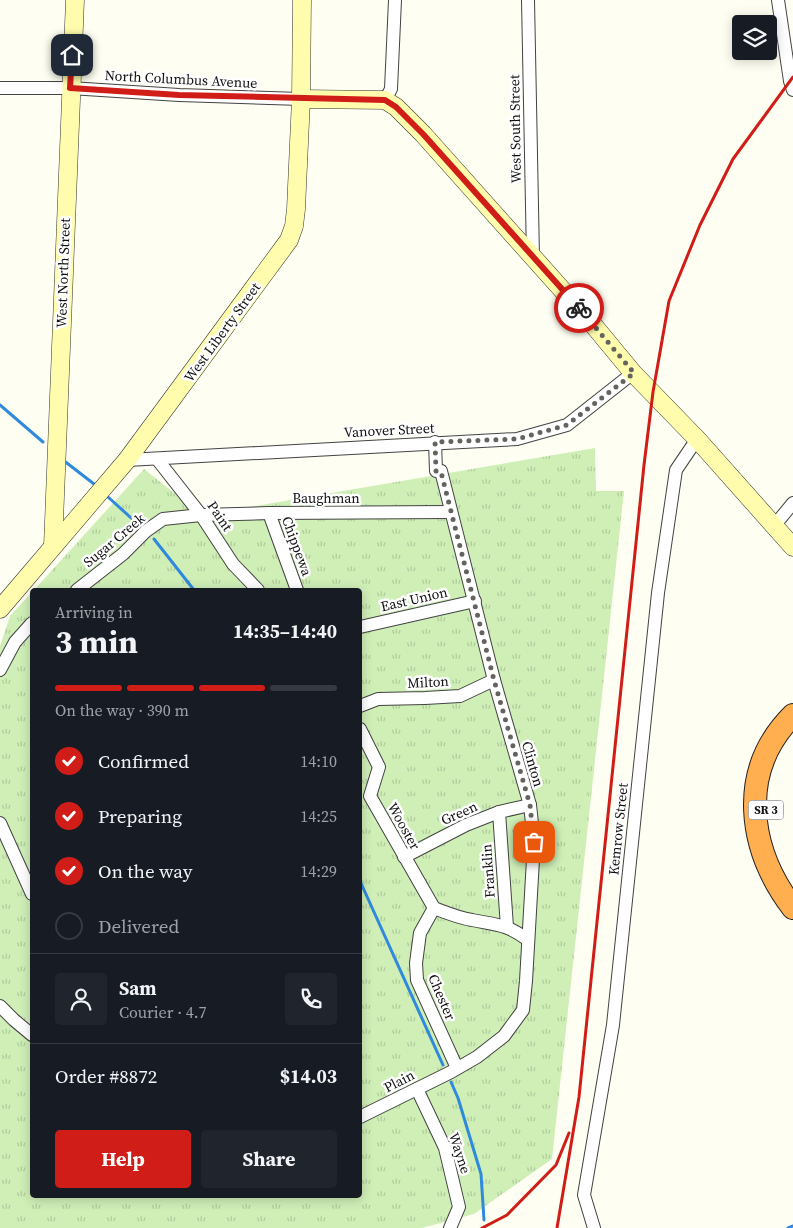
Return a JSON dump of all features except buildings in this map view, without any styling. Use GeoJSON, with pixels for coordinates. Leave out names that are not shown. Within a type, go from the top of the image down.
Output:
{"type":"FeatureCollection","features":[{"type":"Feature","properties":{"kind":"highway"},"geometry":{"type":"LineString","coordinates":[[793,715],[776,735],[764,757],[757,780],[754,806],[764,857],[775,880],[793,908]]}},
{"type":"Feature","properties":{"kind":"highway","name":"SR 3"},"geometry":{"type":"LineString","coordinates":[[793,731],[779,750],[768,777],[766,818],[775,857],[793,890]]}},
{"type":"Feature","properties":{"kind":"main road","name":"West North Street"},"geometry":{"type":"LineString","coordinates":[[53,546],[75,0]]}},
{"type":"Feature","properties":{"kind":"main road","name":"West Liberty Street"},"geometry":{"type":"LineString","coordinates":[[0,609],[127,460],[289,240],[294,226],[301,99],[302,0]]}},
{"type":"Feature","properties":{"kind":"main road"},"geometry":{"type":"LineString","coordinates":[[301,99],[385,100],[406,115],[590,320],[634,373],[783,525],[793,547]]}},
{"type":"Feature","properties":{"kind":"street"},"geometry":{"type":"LineString","coordinates":[[385,100],[391,89],[395,0]]}},
{"type":"Feature","properties":{"kind":"street","name":"West South Street"},"geometry":{"type":"LineString","coordinates":[[528,0],[533,257]]}},
{"type":"Feature","properties":{"kind":"street"},"geometry":{"type":"LineString","coordinates":[[778,0],[793,90]]}},
{"type":"Feature","properties":{"kind":"street","name":"North Columbus Avenue"},"geometry":{"type":"LineString","coordinates":[[0,88],[70,88],[179,95],[301,99]]}},
{"type":"Feature","properties":{"kind":"street","name":"Vanover Street"},"geometry":{"type":"LineString","coordinates":[[127,460],[517,439],[567,425],[634,373]]}},
{"type":"Feature","properties":{"kind":"street","name":"Kemrow Street"},"geometry":{"type":"LineString","coordinates":[[594,1228],[584,1195],[613,1025],[658,593],[676,470],[697,439]]}},
{"type":"Feature","properties":{"kind":"street","name":"Clinton"},"geometry":{"type":"LineString","coordinates":[[435,442],[436,471],[441,472],[494,680],[530,805],[534,842],[526,981],[522,1010],[504,1036],[477,1057],[454,1070]]}},
{"type":"Feature","properties":{"kind":"street","name":"Paint"},"geometry":{"type":"LineString","coordinates":[[157,459],[201,515],[234,564],[256,588]]}},
{"type":"Feature","properties":{"kind":"street"},"geometry":{"type":"LineString","coordinates":[[783,525],[793,503]]}},
{"type":"Feature","properties":{"kind":"street","name":"Baughman"},"geometry":{"type":"LineString","coordinates":[[201,515],[451,512]]}},
{"type":"Feature","properties":{"kind":"street","name":"Chippewa"},"geometry":{"type":"LineString","coordinates":[[269,513],[296,588]]}},
{"type":"Feature","properties":{"kind":"street","name":"Sugar Creek"},"geometry":{"type":"LineString","coordinates":[[80,588],[123,554],[146,531],[163,519],[201,515]]}},
{"type":"Feature","properties":{"kind":"street","name":"East Union"},"geometry":{"type":"LineString","coordinates":[[362,627],[475,601]]}},
{"type":"Feature","properties":{"kind":"street"},"geometry":{"type":"LineString","coordinates":[[0,670],[15,642],[30,625]]}},
{"type":"Feature","properties":{"kind":"street","name":"Milton"},"geometry":{"type":"LineString","coordinates":[[362,705],[378,699],[460,696],[494,680]]}},
{"type":"Feature","properties":{"kind":"street","name":"Wooster"},"geometry":{"type":"LineString","coordinates":[[362,733],[380,767],[370,796],[434,908]]}},
{"type":"Feature","properties":{"kind":"street","name":"Green"},"geometry":{"type":"LineString","coordinates":[[404,857],[466,825],[499,812],[530,805]]}},
{"type":"Feature","properties":{"kind":"street","name":"Franklin"},"geometry":{"type":"LineString","coordinates":[[499,812],[507,928]]}},
{"type":"Feature","properties":{"kind":"street"},"geometry":{"type":"LineString","coordinates":[[0,822],[30,890]]}},
{"type":"Feature","properties":{"kind":"street"},"geometry":{"type":"LineString","coordinates":[[434,908],[472,920],[515,930],[528,940]]}},
{"type":"Feature","properties":{"kind":"street","name":"Chester"},"geometry":{"type":"LineString","coordinates":[[434,908],[420,933],[416,963],[417,980],[454,1070]]}},
{"type":"Feature","properties":{"kind":"street"},"geometry":{"type":"LineString","coordinates":[[0,1006],[30,1033]]}},
{"type":"Feature","properties":{"kind":"street","name":"Plain"},"geometry":{"type":"LineString","coordinates":[[362,1116],[454,1070]]}},
{"type":"Feature","properties":{"kind":"street","name":"Wayne"},"geometry":{"type":"LineString","coordinates":[[416,1089],[445,1148],[459,1207],[450,1228]]}},
{"type":"Feature","properties":{"kind":"green space"},"geometry":{"type":"Polygon","coordinates":[[[595,448],[596,491],[624,491],[552,1159],[474,1214],[422,1228],[0,1228],[0,646],[10,616],[30,594],[30,1198],[362,1198],[362,588],[36,588],[144,469],[202,515],[595,448]]]}},
{"type":"Feature","properties":{"kind":"waterway"},"geometry":{"type":"LineString","coordinates":[[0,405],[43,442]]}},
{"type":"Feature","properties":{"kind":"waterway"},"geometry":{"type":"LineString","coordinates":[[63,460],[94,484]]}},
{"type":"Feature","properties":{"kind":"waterway"},"geometry":{"type":"LineString","coordinates":[[108,497],[140,526]]}},
{"type":"Feature","properties":{"kind":"waterway"},"geometry":{"type":"LineString","coordinates":[[154,539],[192,588]]}},
{"type":"Feature","properties":{"kind":"waterway"},"geometry":{"type":"LineString","coordinates":[[362,885],[443,1065]]}},
{"type":"Feature","properties":{"kind":"waterway"},"geometry":{"type":"LineString","coordinates":[[451,1082],[458,1098],[481,1174],[484,1220]]}},
{"type":"Feature","properties":{"kind":"waterway"},"geometry":{"type":"LineString","coordinates":[[788,1228],[793,1226]]}},
{"type":"Feature","properties":{"kind":"railway"},"geometry":{"type":"LineString","coordinates":[[557,1228],[579,1097],[644,465],[653,392],[669,301],[700,225],[733,159],[793,77]]}},
{"type":"Feature","properties":{"kind":"railway"},"geometry":{"type":"LineString","coordinates":[[482,1228],[507,1215],[556,1165],[569,1133]]}},
{"type":"Feature","properties":{"kind":"way so far"},"geometry":{"type":"LineString","coordinates":[[534,842],[530,805],[494,680],[441,472],[436,471],[435,442],[517,439],[567,425],[634,373],[579,308]]}},
{"type":"Feature","properties":{"kind":"route"},"geometry":{"type":"LineString","coordinates":[[72,55],[70,88],[179,95],[385,100],[406,115],[579,308]]}}]}
